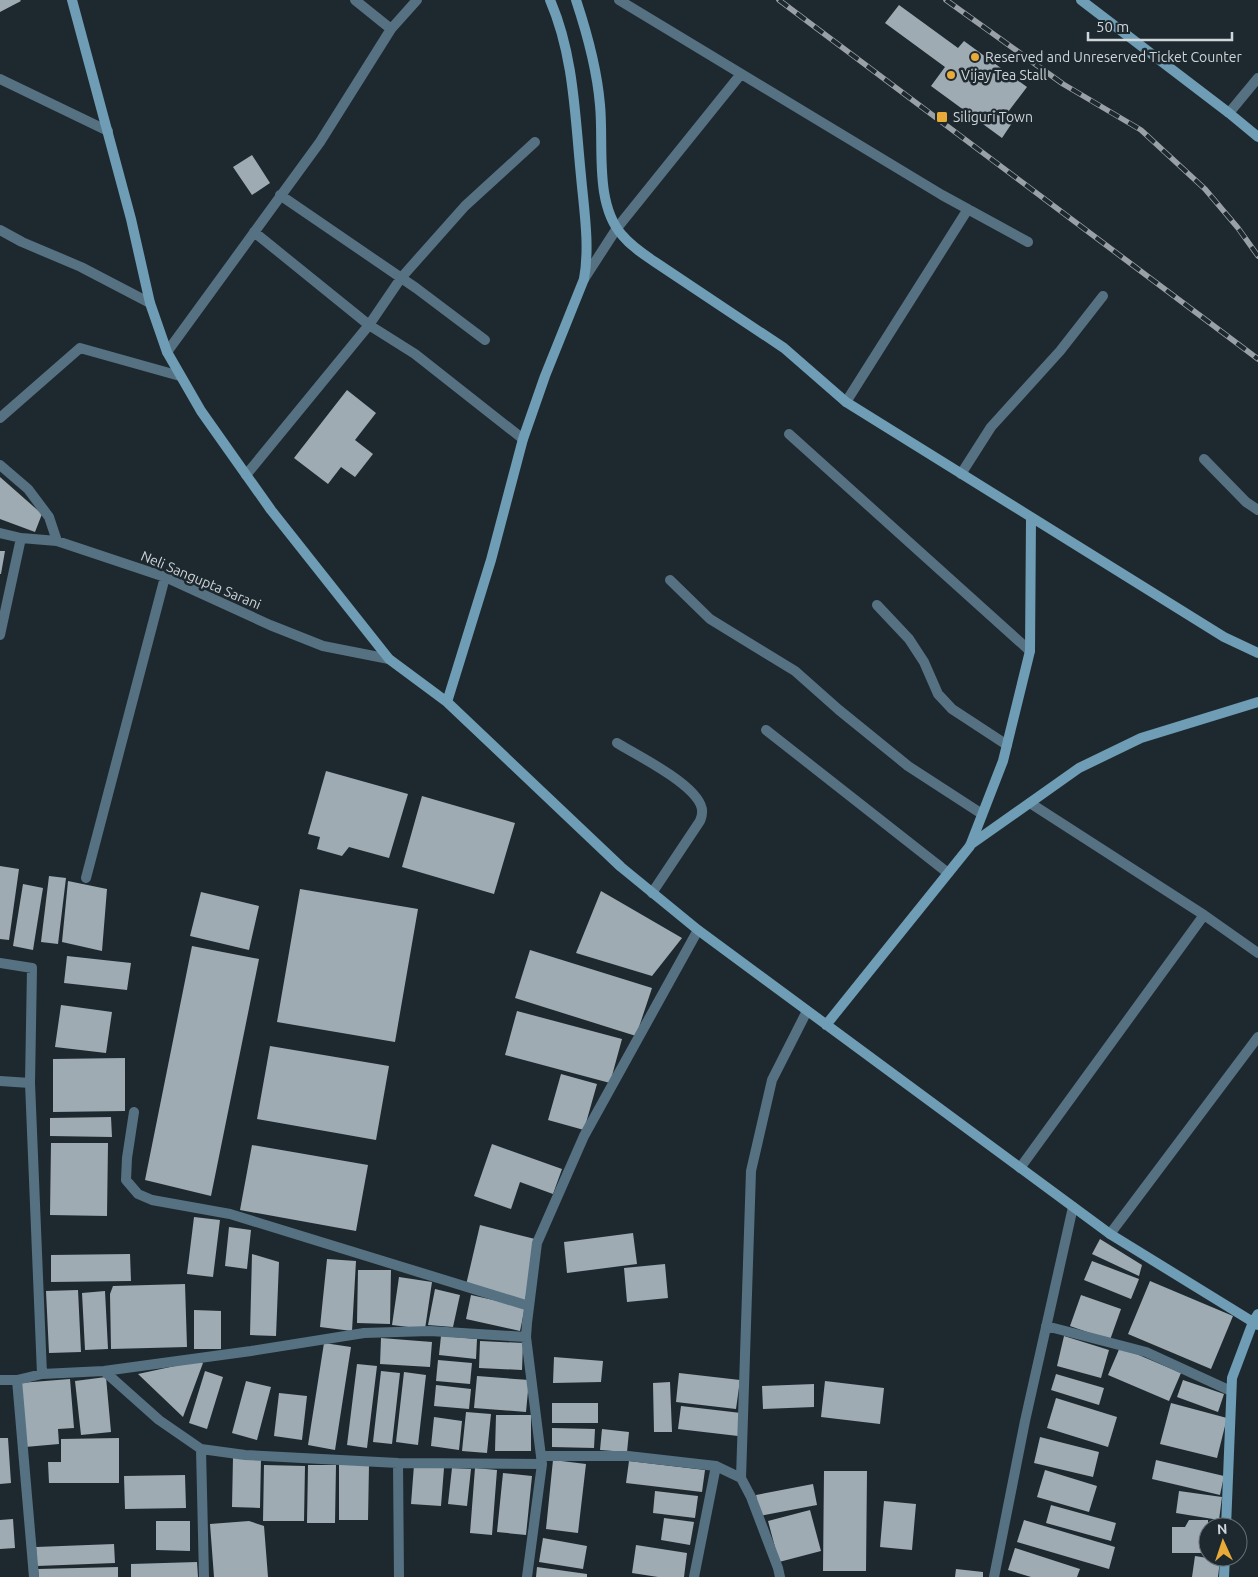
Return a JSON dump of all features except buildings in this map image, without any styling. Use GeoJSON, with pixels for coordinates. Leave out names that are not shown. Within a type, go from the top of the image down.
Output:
{"type":"FeatureCollection","features":[{"type":"Feature","properties":{"kind":"street"},"geometry":{"type":"LineString","coordinates":[[72,0],[131,219],[150,303],[167,352],[201,411],[271,510],[389,659],[447,702],[621,868],[698,930],[1110,1234],[1256,1320],[1232,1378],[1226,1517]]}},
{"type":"Feature","properties":{"kind":"street"},"geometry":{"type":"LineString","coordinates":[[355,0],[391,28]]}},
{"type":"Feature","properties":{"kind":"street"},"geometry":{"type":"LineString","coordinates":[[167,352],[320,142],[391,28],[417,0]]}},
{"type":"Feature","properties":{"kind":"street"},"geometry":{"type":"LineString","coordinates":[[550,0],[562,32],[572,85],[586,241],[587,258],[584,279]]}},
{"type":"Feature","properties":{"kind":"street"},"geometry":{"type":"LineString","coordinates":[[576,0],[592,58],[600,104],[604,195],[610,217],[616,228],[634,247],[784,348],[846,402],[1224,637],[1258,653]]}},
{"type":"Feature","properties":{"kind":"street"},"geometry":{"type":"LineString","coordinates":[[619,0],[968,209],[1028,242]]}},
{"type":"Feature","properties":{"kind":"street"},"geometry":{"type":"LineString","coordinates":[[1081,0],[1258,137]]}},
{"type":"Feature","properties":{"kind":"street"},"geometry":{"type":"LineString","coordinates":[[447,702],[491,560],[523,439],[545,376],[584,279],[616,228],[742,74]]}},
{"type":"Feature","properties":{"kind":"street"},"geometry":{"type":"LineString","coordinates":[[1229,113],[1258,78]]}},
{"type":"Feature","properties":{"kind":"street"},"geometry":{"type":"LineString","coordinates":[[0,79],[108,131]]}},
{"type":"Feature","properties":{"kind":"street"},"geometry":{"type":"LineString","coordinates":[[246,475],[369,325],[401,278],[465,206],[535,142]]}},
{"type":"Feature","properties":{"kind":"street"},"geometry":{"type":"LineString","coordinates":[[280,195],[401,278],[485,340]]}},
{"type":"Feature","properties":{"kind":"street"},"geometry":{"type":"LineString","coordinates":[[846,402],[968,209]]}},
{"type":"Feature","properties":{"kind":"street"},"geometry":{"type":"LineString","coordinates":[[0,230],[150,303]]}},
{"type":"Feature","properties":{"kind":"street"},"geometry":{"type":"LineString","coordinates":[[254,232],[369,325],[414,354],[523,439]]}},
{"type":"Feature","properties":{"kind":"street"},"geometry":{"type":"LineString","coordinates":[[961,474],[991,427],[1060,351],[1102,296]]}},
{"type":"Feature","properties":{"kind":"street"},"geometry":{"type":"LineString","coordinates":[[0,418],[80,348],[180,376]]}},
{"type":"Feature","properties":{"kind":"street"},"geometry":{"type":"LineString","coordinates":[[789,434],[1030,651]]}},
{"type":"Feature","properties":{"kind":"street"},"geometry":{"type":"LineString","coordinates":[[1204,459],[1246,502],[1258,510]]}},
{"type":"Feature","properties":{"kind":"street"},"geometry":{"type":"LineString","coordinates":[[0,465],[28,489],[49,517],[57,542]]}},
{"type":"Feature","properties":{"kind":"street"},"geometry":{"type":"LineString","coordinates":[[970,846],[1003,761],[1030,651],[1032,518]]}},
{"type":"Feature","properties":{"kind":"street","name":"Neli Sangupta Sarani"},"geometry":{"type":"LineString","coordinates":[[0,533],[21,538],[57,542],[165,577],[270,625],[322,646],[389,659]]}},
{"type":"Feature","properties":{"kind":"street"},"geometry":{"type":"LineString","coordinates":[[0,635],[21,538]]}},
{"type":"Feature","properties":{"kind":"street"},"geometry":{"type":"LineString","coordinates":[[86,878],[165,577]]}},
{"type":"Feature","properties":{"kind":"street"},"geometry":{"type":"LineString","coordinates":[[670,580],[710,619],[794,671],[908,766],[982,814]]}},
{"type":"Feature","properties":{"kind":"street"},"geometry":{"type":"LineString","coordinates":[[877,605],[909,639],[924,662],[938,694],[952,709],[1007,745]]}},
{"type":"Feature","properties":{"kind":"street"},"geometry":{"type":"LineString","coordinates":[[826,1025],[970,846],[1079,768],[1141,738],[1258,702]]}},
{"type":"Feature","properties":{"kind":"street"},"geometry":{"type":"LineString","coordinates":[[766,730],[948,873]]}},
{"type":"Feature","properties":{"kind":"street"},"geometry":{"type":"LineString","coordinates":[[617,743],[681,781],[697,797],[703,812],[700,821],[652,893]]}},
{"type":"Feature","properties":{"kind":"street"},"geometry":{"type":"LineString","coordinates":[[1030,803],[1204,915],[1258,953]]}},
{"type":"Feature","properties":{"kind":"street"},"geometry":{"type":"LineString","coordinates":[[1020,1168],[1204,915]]}},
{"type":"Feature","properties":{"kind":"street"},"geometry":{"type":"LineString","coordinates":[[527,1577],[542,1460],[526,1337],[537,1243],[584,1136],[698,930]]}},
{"type":"Feature","properties":{"kind":"street"},"geometry":{"type":"LineString","coordinates":[[0,963],[32,968],[30,1083],[42,1374]]}},
{"type":"Feature","properties":{"kind":"street"},"geometry":{"type":"LineString","coordinates":[[780,1577],[751,1497],[741,1478],[751,1171],[772,1080],[807,1011]]}},
{"type":"Feature","properties":{"kind":"street"},"geometry":{"type":"LineString","coordinates":[[1110,1234],[1258,1037]]}},
{"type":"Feature","properties":{"kind":"street"},"geometry":{"type":"LineString","coordinates":[[0,1081],[30,1083]]}},
{"type":"Feature","properties":{"kind":"street"},"geometry":{"type":"LineString","coordinates":[[134,1112],[127,1158],[126,1180],[138,1194],[152,1200],[230,1214],[529,1306]]}},
{"type":"Feature","properties":{"kind":"street"},"geometry":{"type":"LineString","coordinates":[[994,1577],[1025,1421],[1073,1207]]}},
{"type":"Feature","properties":{"kind":"street"},"geometry":{"type":"LineString","coordinates":[[1046,1326],[1146,1352],[1232,1391]]}},
{"type":"Feature","properties":{"kind":"street"},"geometry":{"type":"LineString","coordinates":[[0,1380],[17,1380],[42,1374],[104,1371],[364,1333],[430,1331],[526,1337]]}},
{"type":"Feature","properties":{"kind":"street"},"geometry":{"type":"LineString","coordinates":[[104,1371],[159,1420],[202,1449],[245,1455],[398,1463],[628,1456],[716,1466],[741,1478]]}},
{"type":"Feature","properties":{"kind":"street"},"geometry":{"type":"LineString","coordinates":[[17,1380],[34,1577]]}},
{"type":"Feature","properties":{"kind":"street"},"geometry":{"type":"LineString","coordinates":[[202,1449],[204,1577]]}},
{"type":"Feature","properties":{"kind":"street"},"geometry":{"type":"LineString","coordinates":[[398,1463],[399,1577]]}},
{"type":"Feature","properties":{"kind":"street"},"geometry":{"type":"LineString","coordinates":[[694,1577],[716,1466]]}},
{"type":"Feature","properties":{"kind":"railway"},"geometry":{"type":"LineString","coordinates":[[779,0],[1258,359]]}},
{"type":"Feature","properties":{"kind":"railway"},"geometry":{"type":"LineString","coordinates":[[946,0],[1063,84],[1141,130],[1205,189],[1238,228],[1258,256]]}},
{"type":"Feature","properties":{"kind":"place","name":"Reserved and Unreserved Ticket Counter"},"geometry":{"type":"Point","coordinates":[975,57]}},
{"type":"Feature","properties":{"kind":"place","name":"Vijay Tea Stall"},"geometry":{"type":"Point","coordinates":[951,75]}},
{"type":"Feature","properties":{"kind":"place","name":"Siliguri Town"},"geometry":{"type":"Point","coordinates":[942,117]}}]}
